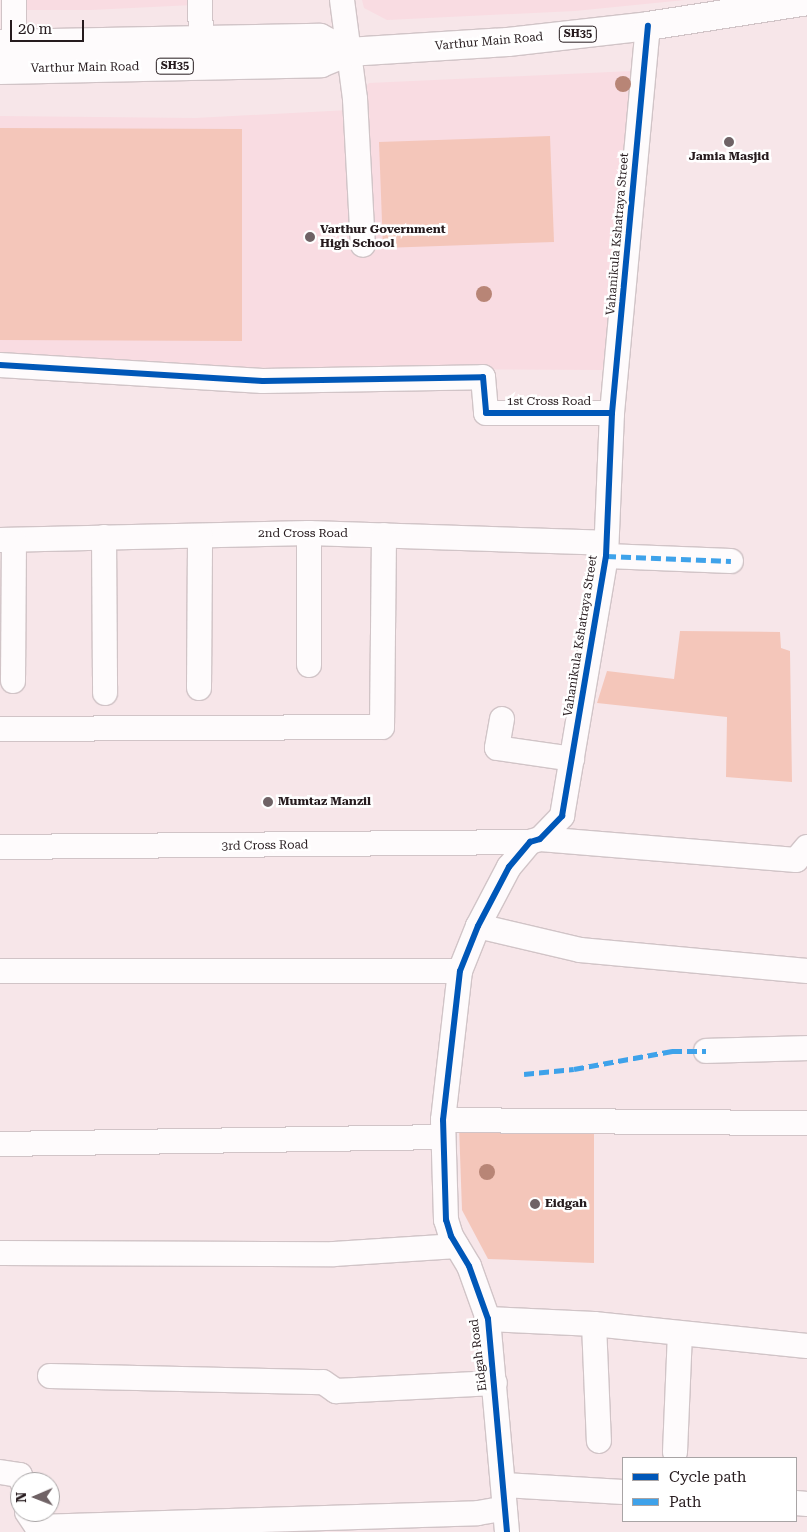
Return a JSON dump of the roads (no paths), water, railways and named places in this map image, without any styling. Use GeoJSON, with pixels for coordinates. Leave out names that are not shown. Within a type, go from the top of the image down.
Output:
{"type":"FeatureCollection","features":[{"type":"Feature","properties":{"kind":"main road","name":"Varthur Main Road"},"geometry":{"type":"LineString","coordinates":[[0,70],[321,64],[348,52],[508,42],[648,26],[722,8],[807,1]]}},
{"type":"Feature","properties":{"kind":"main road","name":"Varthur Main Road"},"geometry":{"type":"LineString","coordinates":[[7,44],[320,38],[348,52]]}},
{"type":"Feature","properties":{"kind":"street"},"geometry":{"type":"LineString","coordinates":[[7,44],[14,0]]}},
{"type":"Feature","properties":{"kind":"street"},"geometry":{"type":"LineString","coordinates":[[200,0],[201,40]]}},
{"type":"Feature","properties":{"kind":"street"},"geometry":{"type":"LineString","coordinates":[[342,0],[355,99],[363,245]]}},
{"type":"Feature","properties":{"kind":"street","name":"Vahanikula Kshatraya Street"},"geometry":{"type":"LineString","coordinates":[[452,1034],[460,971],[478,926],[508,866],[562,816],[606,550],[612,413],[648,26]]}},
{"type":"Feature","properties":{"kind":"street","name":"1st Cross Road"},"geometry":{"type":"LineString","coordinates":[[0,365],[263,381],[483,377],[486,413],[612,413]]}},
{"type":"Feature","properties":{"kind":"street"},"geometry":{"type":"LineString","coordinates":[[309,533],[309,665]]}},
{"type":"Feature","properties":{"kind":"street","name":"2nd Cross Road"},"geometry":{"type":"LineString","coordinates":[[7,540],[309,533],[384,535],[606,550],[731,562]]}},
{"type":"Feature","properties":{"kind":"street"},"geometry":{"type":"LineString","coordinates":[[0,729],[382,727],[384,535]]}},
{"type":"Feature","properties":{"kind":"street"},"geometry":{"type":"LineString","coordinates":[[199,688],[200,536]]}},
{"type":"Feature","properties":{"kind":"street"},"geometry":{"type":"LineString","coordinates":[[104,538],[105,693]]}},
{"type":"Feature","properties":{"kind":"street"},"geometry":{"type":"LineString","coordinates":[[7,540],[13,681]]}},
{"type":"Feature","properties":{"kind":"street"},"geometry":{"type":"LineString","coordinates":[[502,719],[497,748],[572,760]]}},
{"type":"Feature","properties":{"kind":"street","name":"3rd Cross Road"},"geometry":{"type":"LineString","coordinates":[[0,847],[535,840],[796,860],[807,847]]}},
{"type":"Feature","properties":{"kind":"street"},"geometry":{"type":"LineString","coordinates":[[478,926],[580,950],[807,971]]}},
{"type":"Feature","properties":{"kind":"street"},"geometry":{"type":"LineString","coordinates":[[0,971],[460,971]]}},
{"type":"Feature","properties":{"kind":"street","name":"Eidgah Road"},"geometry":{"type":"LineString","coordinates":[[452,1034],[443,1129],[446,1220],[457,1246],[469,1266],[488,1319],[507,1532]]}},
{"type":"Feature","properties":{"kind":"street"},"geometry":{"type":"LineString","coordinates":[[706,1051],[807,1048]]}},
{"type":"Feature","properties":{"kind":"street"},"geometry":{"type":"LineString","coordinates":[[0,1144],[443,1129],[807,1123]]}},
{"type":"Feature","properties":{"kind":"street"},"geometry":{"type":"LineString","coordinates":[[0,1253],[334,1254],[457,1246]]}},
{"type":"Feature","properties":{"kind":"street"},"geometry":{"type":"LineString","coordinates":[[488,1319],[594,1324],[680,1335],[807,1346]]}},
{"type":"Feature","properties":{"kind":"street"},"geometry":{"type":"LineString","coordinates":[[594,1324],[599,1441]]}},
{"type":"Feature","properties":{"kind":"street"},"geometry":{"type":"LineString","coordinates":[[675,1452],[680,1335]]}},
{"type":"Feature","properties":{"kind":"street"},"geometry":{"type":"LineString","coordinates":[[50,1376],[323,1382],[336,1390],[494,1383]]}},
{"type":"Feature","properties":{"kind":"street"},"geometry":{"type":"LineString","coordinates":[[34,1522],[37,1527],[478,1514],[505,1497],[622,1492]]}},
{"type":"Feature","properties":{"kind":"place","name":"Jamia Masjid"},"geometry":{"type":"Point","coordinates":[729,142]}},
{"type":"Feature","properties":{"kind":"place","name":"Varthur Government High School"},"geometry":{"type":"Point","coordinates":[310,237]}},
{"type":"Feature","properties":{"kind":"place","name":"Mumtaz Manzil"},"geometry":{"type":"Point","coordinates":[268,802]}},
{"type":"Feature","properties":{"kind":"place","name":"Eidgah"},"geometry":{"type":"Point","coordinates":[535,1204]}}]}
